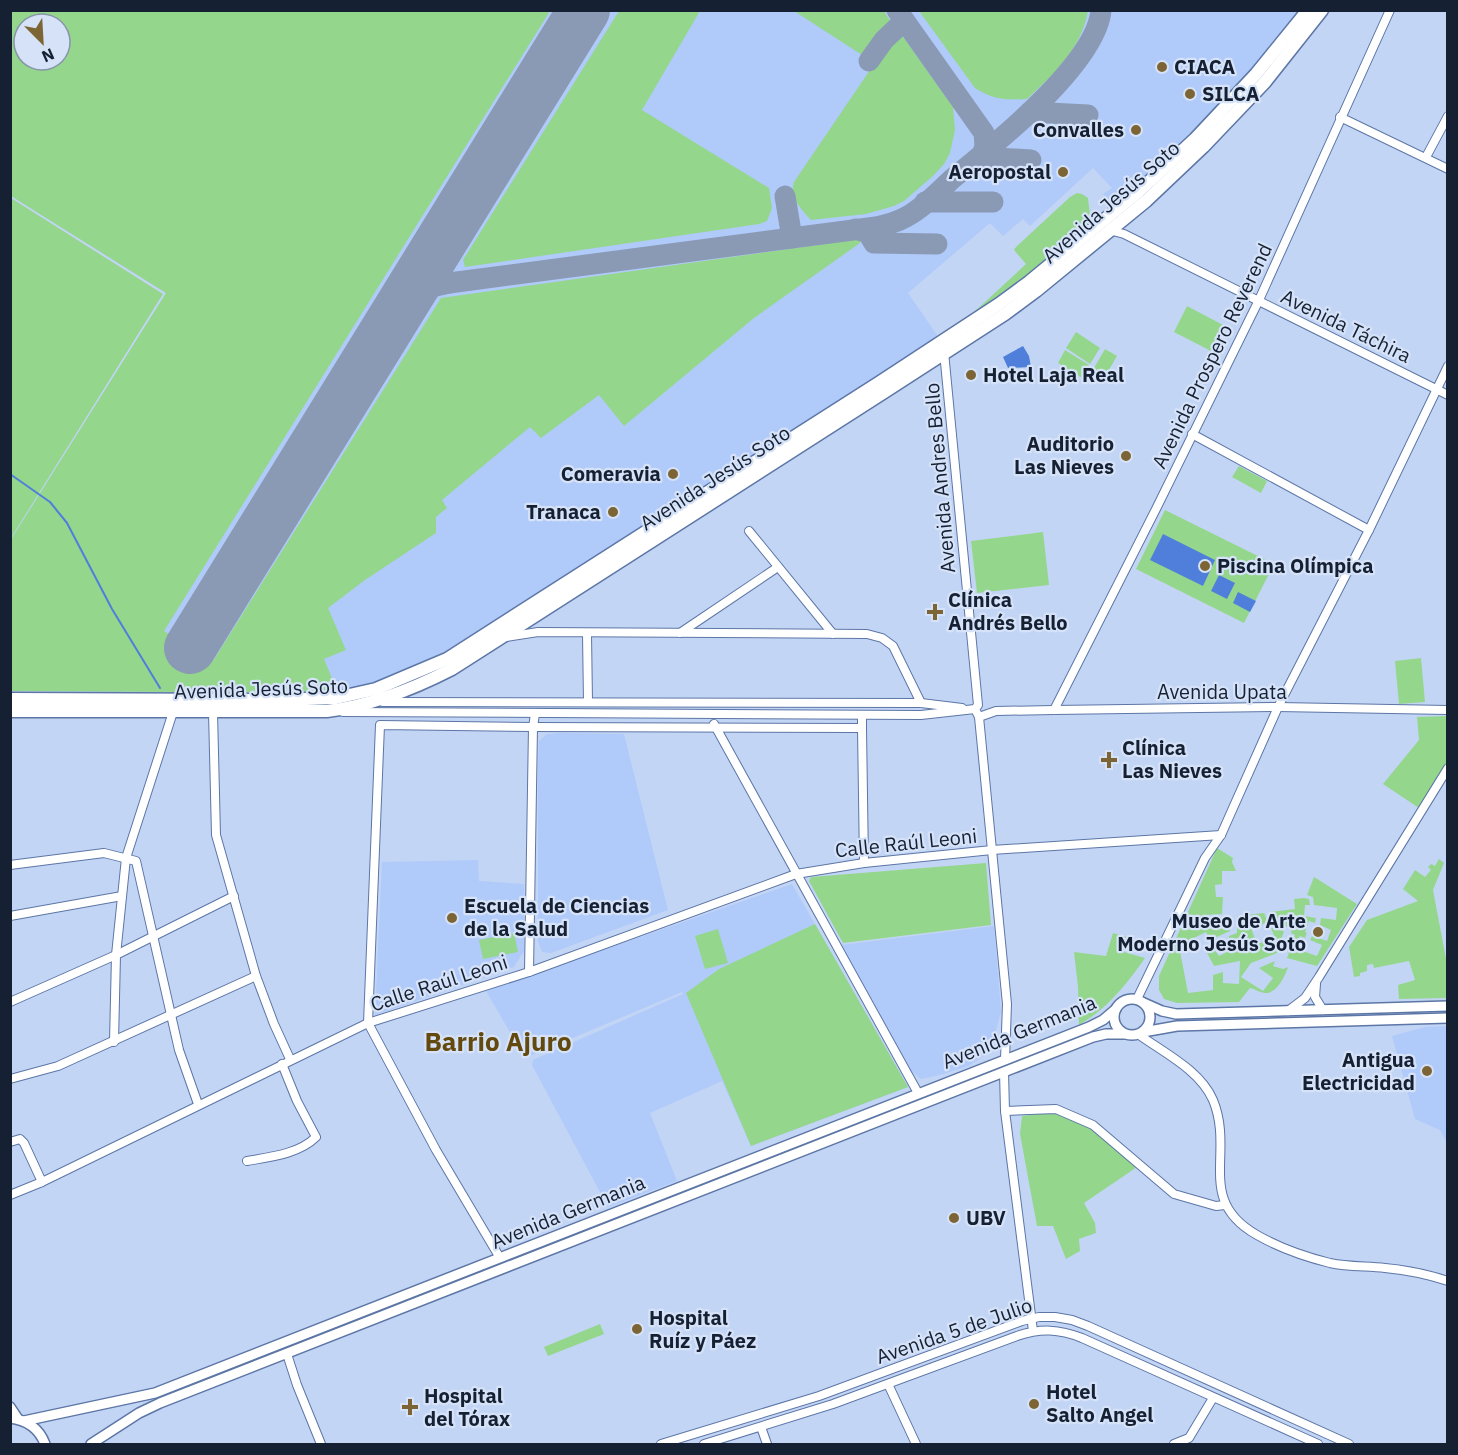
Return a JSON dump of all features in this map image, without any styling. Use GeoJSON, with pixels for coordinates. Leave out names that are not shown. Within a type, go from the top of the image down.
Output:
{"type":"FeatureCollection","features":[{"type":"Feature","properties":{"kind":"main road","name":"Avenida Jesús Soto"},"geometry":{"type":"LineString","coordinates":[[1107,226],[1218,116],[1308,10]]}},
{"type":"Feature","properties":{"kind":"main road","name":"Avenida Jesús Soto"},"geometry":{"type":"LineString","coordinates":[[10,711],[327,711],[373,702],[436,677],[503,638],[944,347],[1165,184],[1265,82],[1322,10]]}},
{"type":"Feature","properties":{"kind":"main road","name":"Avenida Jesús Soto"},"geometry":{"type":"LineString","coordinates":[[10,699],[276,700],[343,697],[416,674],[467,647],[944,347]]}},
{"type":"Feature","properties":{"kind":"street","name":"Avenida Prospero Reverend"},"geometry":{"type":"LineString","coordinates":[[1054,710],[1258,301],[1390,10]]}},
{"type":"Feature","properties":{"kind":"street"},"geometry":{"type":"LineString","coordinates":[[1426,157],[1448,116]]}},
{"type":"Feature","properties":{"kind":"street"},"geometry":{"type":"LineString","coordinates":[[1340,117],[1448,169]]}},
{"type":"Feature","properties":{"kind":"street","name":"Avenida Táchira"},"geometry":{"type":"LineString","coordinates":[[1107,226],[1448,394]]}},
{"type":"Feature","properties":{"kind":"street","name":"Avenida Andres Bello"},"geometry":{"type":"LineString","coordinates":[[944,347],[1006,1004],[1005,1060]]}},
{"type":"Feature","properties":{"kind":"street"},"geometry":{"type":"LineString","coordinates":[[1141,1001],[1205,858],[1221,835],[1278,707],[1369,530],[1448,366]]}},
{"type":"Feature","properties":{"kind":"street"},"geometry":{"type":"LineString","coordinates":[[1192,434],[1369,530]]}},
{"type":"Feature","properties":{"kind":"street"},"geometry":{"type":"LineString","coordinates":[[749,531],[833,634]]}},
{"type":"Feature","properties":{"kind":"street"},"geometry":{"type":"LineString","coordinates":[[680,633],[778,567]]}},
{"type":"Feature","properties":{"kind":"street"},"geometry":{"type":"LineString","coordinates":[[503,638],[538,632],[867,634],[882,638],[893,646],[921,703]]}},
{"type":"Feature","properties":{"kind":"street"},"geometry":{"type":"LineString","coordinates":[[587,634],[588,702]]}},
{"type":"Feature","properties":{"kind":"street"},"geometry":{"type":"LineString","coordinates":[[343,697],[373,702],[921,703],[978,710]]}},
{"type":"Feature","properties":{"kind":"street","name":"Avenida Upata"},"geometry":{"type":"LineString","coordinates":[[978,710],[1278,707],[1448,710]]}},
{"type":"Feature","properties":{"kind":"street"},"geometry":{"type":"LineString","coordinates":[[327,711],[363,714],[921,715],[978,710]]}},
{"type":"Feature","properties":{"kind":"street"},"geometry":{"type":"LineString","coordinates":[[114,1042],[116,955],[126,858],[173,712]]}},
{"type":"Feature","properties":{"kind":"street"},"geometry":{"type":"LineString","coordinates":[[213,712],[216,835],[256,976],[290,1059]]}},
{"type":"Feature","properties":{"kind":"street"},"geometry":{"type":"LineString","coordinates":[[529,972],[532,727],[535,714]]}},
{"type":"Feature","properties":{"kind":"street"},"geometry":{"type":"LineString","coordinates":[[711,714],[715,727],[918,1093]]}},
{"type":"Feature","properties":{"kind":"street"},"geometry":{"type":"LineString","coordinates":[[862,715],[864,863]]}},
{"type":"Feature","properties":{"kind":"street"},"geometry":{"type":"LineString","coordinates":[[500,1258],[441,1159],[368,1023],[380,725],[862,728]]}},
{"type":"Feature","properties":{"kind":"street"},"geometry":{"type":"LineString","coordinates":[[1288,1011],[1305,998],[1319,977],[1448,768]]}},
{"type":"Feature","properties":{"kind":"street","name":"Calle Raúl Leoni"},"geometry":{"type":"LineString","coordinates":[[10,1195],[42,1182],[290,1059],[368,1023],[529,972],[796,874],[864,863],[992,850],[1221,835]]}},
{"type":"Feature","properties":{"kind":"street"},"geometry":{"type":"LineString","coordinates":[[10,865],[105,853],[136,861],[179,1050],[198,1104]]}},
{"type":"Feature","properties":{"kind":"street"},"geometry":{"type":"LineString","coordinates":[[10,916],[122,896]]}},
{"type":"Feature","properties":{"kind":"street"},"geometry":{"type":"LineString","coordinates":[[10,1002],[152,938],[234,896]]}},
{"type":"Feature","properties":{"kind":"street"},"geometry":{"type":"LineString","coordinates":[[10,1079],[58,1066],[171,1017],[256,976]]}},
{"type":"Feature","properties":{"kind":"street"},"geometry":{"type":"LineString","coordinates":[[1319,977],[1314,991],[1323,1010]]}},
{"type":"Feature","properties":{"kind":"street"},"geometry":{"type":"LineString","coordinates":[[1448,1006],[1176,1014],[1168,1013],[1141,1001],[1126,1000],[1116,1009],[1115,1023],[1124,1034],[1177,1026],[1448,1018]]}},
{"type":"Feature","properties":{"kind":"street"},"geometry":{"type":"LineString","coordinates":[[1141,1001],[1150,1011],[1150,1020],[1141,1033]]}},
{"type":"Feature","properties":{"kind":"street","name":"Avenida Germania"},"geometry":{"type":"LineString","coordinates":[[18,1420],[149,1395],[1005,1060],[1097,1023],[1116,1009]]}},
{"type":"Feature","properties":{"kind":"street"},"geometry":{"type":"LineString","coordinates":[[1141,1033],[1191,1071],[1202,1082],[1212,1099],[1221,1125],[1220,1185],[1225,1205],[1243,1226],[1258,1236],[1284,1247],[1329,1262],[1413,1272],[1448,1281]]}},
{"type":"Feature","properties":{"kind":"street","name":"Avenida Germania"},"geometry":{"type":"LineString","coordinates":[[91,1444],[153,1406],[1100,1035],[1124,1034]]}},
{"type":"Feature","properties":{"kind":"street"},"geometry":{"type":"LineString","coordinates":[[247,1161],[293,1150],[316,1137],[297,1101],[282,1064]]}},
{"type":"Feature","properties":{"kind":"street"},"geometry":{"type":"LineString","coordinates":[[1004,1072],[1005,1111],[1033,1331]]}},
{"type":"Feature","properties":{"kind":"street"},"geometry":{"type":"LineString","coordinates":[[1005,1111],[1056,1109],[1093,1125],[1174,1194],[1216,1206],[1225,1205]]}},
{"type":"Feature","properties":{"kind":"street"},"geometry":{"type":"LineString","coordinates":[[10,1142],[20,1140],[24,1143],[42,1182]]}},
{"type":"Feature","properties":{"kind":"street","name":"Avenida 5 de Julio"},"geometry":{"type":"LineString","coordinates":[[661,1444],[819,1396],[959,1343],[1030,1319],[1047,1317],[1072,1320],[1349,1444]]}},
{"type":"Feature","properties":{"kind":"street","name":"Avenida 5 de Julio"},"geometry":{"type":"LineString","coordinates":[[704,1444],[833,1404],[964,1354],[1033,1331],[1047,1329],[1068,1332],[1318,1444]]}},
{"type":"Feature","properties":{"kind":"street"},"geometry":{"type":"LineString","coordinates":[[287,1354],[321,1444]]}},
{"type":"Feature","properties":{"kind":"street"},"geometry":{"type":"LineString","coordinates":[[888,1384],[916,1444]]}},
{"type":"Feature","properties":{"kind":"street"},"geometry":{"type":"LineString","coordinates":[[1174,1444],[1189,1438],[1213,1398]]}},
{"type":"Feature","properties":{"kind":"street"},"geometry":{"type":"LineString","coordinates":[[10,1407],[18,1420],[36,1429],[45,1444]]}},
{"type":"Feature","properties":{"kind":"street"},"geometry":{"type":"LineString","coordinates":[[761,1428],[767,1444]]}},
{"type":"Feature","properties":{"kind":"shaded area"},"geometry":{"type":"Polygon","coordinates":[[[11,11],[1303,11],[1252,74],[1182,145],[1120,199],[1112,202],[1105,197],[1103,194],[1112,188],[1093,168],[1030,226],[1023,219],[1003,236],[990,223],[908,293],[939,338],[471,638],[400,675],[338,693],[11,691],[10,541],[166,293],[11,196],[11,11]]]}},
{"type":"Feature","properties":{"kind":"shaded area"},"geometry":{"type":"Polygon","coordinates":[[[547,734],[624,734],[668,910],[551,953],[542,952],[538,941],[538,766],[539,741],[547,734]]]}},
{"type":"Feature","properties":{"kind":"shaded area","name":"Escuela de Ciencias de la Salud"},"geometry":{"type":"Polygon","coordinates":[[[478,860],[479,881],[524,884],[524,951],[514,967],[375,1015],[382,862],[478,860]]]}},
{"type":"Feature","properties":{"kind":"shaded area"},"geometry":{"type":"Polygon","coordinates":[[[792,884],[908,1087],[751,1146],[722,1081],[650,1113],[677,1181],[608,1207],[532,1065],[533,1060],[683,994],[682,992],[525,1058],[486,991],[792,884]]]}},
{"type":"Feature","properties":{"kind":"shaded area"},"geometry":{"type":"Polygon","coordinates":[[[994,926],[1001,1012],[990,1052],[968,1066],[921,1079],[909,1069],[841,945],[994,926]]]}},
{"type":"Feature","properties":{"kind":"shaded area"},"geometry":{"type":"Polygon","coordinates":[[[1448,1026],[1447,1143],[1440,1130],[1415,1119],[1392,1036],[1425,1027],[1448,1026]]]}},
{"type":"Feature","properties":{"kind":"green space"},"geometry":{"type":"Polygon","coordinates":[[[11,11],[550,11],[164,631],[213,661],[441,298],[860,239],[860,243],[754,318],[624,426],[599,395],[541,438],[530,427],[442,500],[447,508],[436,517],[436,533],[365,580],[328,608],[346,650],[324,659],[338,693],[11,691],[10,541],[166,293],[11,196],[11,11]]]}},
{"type":"Feature","properties":{"kind":"green space"},"geometry":{"type":"Polygon","coordinates":[[[619,11],[700,11],[642,110],[769,188],[772,208],[767,221],[465,267],[463,260],[619,11]]]}},
{"type":"Feature","properties":{"kind":"green space"},"geometry":{"type":"Polygon","coordinates":[[[794,11],[884,11],[893,25],[862,55],[794,11]]]}},
{"type":"Feature","properties":{"kind":"green space"},"geometry":{"type":"Polygon","coordinates":[[[919,11],[1088,11],[1079,37],[1065,60],[1027,99],[1012,99],[994,97],[975,88],[919,11]]]}},
{"type":"Feature","properties":{"kind":"green space"},"geometry":{"type":"Polygon","coordinates":[[[901,34],[953,107],[955,130],[950,153],[933,176],[904,201],[894,206],[866,214],[811,220],[795,198],[794,182],[874,64],[901,34]]]}},
{"type":"Feature","properties":{"kind":"green space"},"geometry":{"type":"Polygon","coordinates":[[[1077,193],[1088,198],[1091,224],[1053,256],[971,315],[1026,264],[1014,250],[1015,248],[1077,193]]]}},
{"type":"Feature","properties":{"kind":"green space"},"geometry":{"type":"Polygon","coordinates":[[[10,198],[163,294],[11,538],[10,198]]]}},
{"type":"Feature","properties":{"kind":"green space"},"geometry":{"type":"Polygon","coordinates":[[[1187,306],[1225,326],[1211,351],[1174,332],[1187,306]]]}},
{"type":"Feature","properties":{"kind":"green space"},"geometry":{"type":"Polygon","coordinates":[[[1076,332],[1100,348],[1090,364],[1066,348],[1076,332]]]}},
{"type":"Feature","properties":{"kind":"green space"},"geometry":{"type":"Polygon","coordinates":[[[1105,349],[1117,356],[1103,380],[1091,373],[1105,349]]]}},
{"type":"Feature","properties":{"kind":"green space"},"geometry":{"type":"Polygon","coordinates":[[[1065,350],[1089,365],[1082,378],[1058,363],[1065,350]]]}},
{"type":"Feature","properties":{"kind":"green space"},"geometry":{"type":"Polygon","coordinates":[[[1239,466],[1267,481],[1261,493],[1232,477],[1239,466]]]}},
{"type":"Feature","properties":{"kind":"green space","name":"Piscina Olímpica"},"geometry":{"type":"Polygon","coordinates":[[[1165,510],[1274,564],[1244,623],[1136,569],[1165,510]]]}},
{"type":"Feature","properties":{"kind":"green space"},"geometry":{"type":"Polygon","coordinates":[[[1043,532],[1049,585],[977,593],[971,541],[1043,532]]]}},
{"type":"Feature","properties":{"kind":"green space"},"geometry":{"type":"Polygon","coordinates":[[[1421,658],[1425,702],[1399,704],[1395,661],[1421,658]]]}},
{"type":"Feature","properties":{"kind":"green space"},"geometry":{"type":"Polygon","coordinates":[[[1447,716],[1447,766],[1422,810],[1383,784],[1419,740],[1417,717],[1447,716]]]}},
{"type":"Feature","properties":{"kind":"green space"},"geometry":{"type":"Polygon","coordinates":[[[1217,848],[1233,858],[1232,862],[1236,871],[1222,871],[1222,884],[1215,885],[1216,897],[1223,897],[1222,914],[1204,915],[1204,928],[1230,927],[1230,931],[1210,940],[1206,932],[1194,938],[1198,947],[1180,951],[1188,993],[1213,990],[1213,975],[1223,972],[1223,983],[1239,984],[1240,961],[1214,966],[1205,949],[1212,946],[1219,956],[1229,951],[1229,936],[1237,933],[1237,916],[1264,913],[1268,922],[1251,928],[1257,944],[1275,938],[1271,928],[1284,931],[1277,953],[1251,963],[1241,977],[1263,991],[1273,978],[1259,968],[1275,961],[1273,966],[1283,969],[1288,967],[1280,984],[1269,993],[1250,988],[1239,1002],[1177,1003],[1164,999],[1159,990],[1159,976],[1217,848]]]}},
{"type":"Feature","properties":{"kind":"green space"},"geometry":{"type":"Polygon","coordinates":[[[1439,859],[1444,863],[1433,890],[1447,964],[1447,998],[1399,999],[1398,985],[1415,980],[1409,961],[1374,968],[1373,964],[1367,965],[1367,971],[1354,977],[1349,947],[1367,920],[1418,901],[1403,889],[1415,870],[1425,877],[1431,870],[1428,867],[1431,864],[1435,866],[1439,859]]]}},
{"type":"Feature","properties":{"kind":"green space"},"geometry":{"type":"Polygon","coordinates":[[[986,863],[991,925],[843,943],[809,881],[811,877],[986,863]]]}},
{"type":"Feature","properties":{"kind":"green space"},"geometry":{"type":"Polygon","coordinates":[[[1314,877],[1357,904],[1317,966],[1287,958],[1291,947],[1317,956],[1322,945],[1310,940],[1312,936],[1327,941],[1331,930],[1320,925],[1321,918],[1336,920],[1337,908],[1314,905],[1313,897],[1307,895],[1314,877]]]}},
{"type":"Feature","properties":{"kind":"green space"},"geometry":{"type":"Polygon","coordinates":[[[1294,899],[1309,899],[1310,905],[1305,905],[1304,916],[1316,918],[1315,923],[1309,921],[1305,938],[1300,936],[1298,941],[1291,933],[1292,928],[1274,923],[1269,912],[1295,909],[1294,899]]]}},
{"type":"Feature","properties":{"kind":"green space"},"geometry":{"type":"Polygon","coordinates":[[[815,924],[908,1087],[751,1146],[686,993],[719,969],[815,924]]]}},
{"type":"Feature","properties":{"kind":"green space"},"geometry":{"type":"Polygon","coordinates":[[[718,929],[728,963],[705,969],[695,936],[718,929]]]}},
{"type":"Feature","properties":{"kind":"green space"},"geometry":{"type":"Polygon","coordinates":[[[514,933],[518,952],[483,959],[479,940],[514,933]]]}},
{"type":"Feature","properties":{"kind":"green space"},"geometry":{"type":"Polygon","coordinates":[[[1113,933],[1127,937],[1124,952],[1145,958],[1116,995],[1079,1025],[1074,952],[1106,956],[1113,933]]]}},
{"type":"Feature","properties":{"kind":"green space"},"geometry":{"type":"Polygon","coordinates":[[[1061,1111],[1093,1125],[1140,1165],[1084,1203],[1095,1223],[1096,1233],[1079,1239],[1080,1251],[1066,1259],[1053,1226],[1037,1226],[1020,1134],[1022,1116],[1061,1111]]]}},
{"type":"Feature","properties":{"kind":"green space"},"geometry":{"type":"Polygon","coordinates":[[[600,1324],[604,1334],[548,1356],[544,1347],[600,1324]]]}},
{"type":"Feature","properties":{"kind":"water"},"geometry":{"type":"Polygon","coordinates":[[[1023,346],[1029,356],[1031,367],[1008,368],[1003,357],[1023,346]]]}},
{"type":"Feature","properties":{"kind":"water"},"geometry":{"type":"Polygon","coordinates":[[[1163,534],[1215,560],[1203,586],[1150,560],[1163,534]]]}},
{"type":"Feature","properties":{"kind":"water"},"geometry":{"type":"Polygon","coordinates":[[[1219,575],[1235,583],[1227,599],[1211,591],[1219,575]]]}},
{"type":"Feature","properties":{"kind":"water"},"geometry":{"type":"Polygon","coordinates":[[[1238,592],[1256,601],[1250,612],[1233,603],[1238,592]]]}},
{"type":"Feature","properties":{"kind":"waterway"},"geometry":{"type":"LineString","coordinates":[[10,474],[50,502],[67,523],[112,609],[160,688]]}},
{"type":"Feature","properties":{"kind":"taxiway"},"geometry":{"type":"LineString","coordinates":[[897,10],[984,133],[985,146],[982,155]]}},
{"type":"Feature","properties":{"kind":"taxiway"},"geometry":{"type":"LineString","coordinates":[[401,307],[414,291],[449,283],[876,227],[899,220],[924,204],[1040,102],[1082,54],[1095,31],[1101,10]]}},
{"type":"Feature","properties":{"kind":"taxiway"},"geometry":{"type":"LineString","coordinates":[[869,61],[884,40],[904,21]]}},
{"type":"Feature","properties":{"kind":"taxiway"},"geometry":{"type":"LineString","coordinates":[[1030,112],[1088,115]]}},
{"type":"Feature","properties":{"kind":"taxiway"},"geometry":{"type":"LineString","coordinates":[[979,157],[1031,160]]}},
{"type":"Feature","properties":{"kind":"taxiway"},"geometry":{"type":"LineString","coordinates":[[785,196],[792,238]]}},
{"type":"Feature","properties":{"kind":"taxiway"},"geometry":{"type":"LineString","coordinates":[[925,202],[993,202]]}},
{"type":"Feature","properties":{"kind":"taxiway"},"geometry":{"type":"LineString","coordinates":[[856,229],[868,233],[874,243],[937,244]]}},
{"type":"Feature","properties":{"kind":"taxiway"},"geometry":{"type":"LineString","coordinates":[[437,246],[434,268],[439,277],[449,283]]}},
{"type":"Feature","properties":{"kind":"runway"},"geometry":{"type":"LineString","coordinates":[[190,648],[584,10]]}},
{"type":"Feature","properties":{"kind":"place","name":"CIACA"},"geometry":{"type":"Point","coordinates":[1162,67]}},
{"type":"Feature","properties":{"kind":"place","name":"SILCA"},"geometry":{"type":"Point","coordinates":[1190,94]}},
{"type":"Feature","properties":{"kind":"place","name":"Convalles"},"geometry":{"type":"Point","coordinates":[1136,130]}},
{"type":"Feature","properties":{"kind":"place","name":"Aeropostal"},"geometry":{"type":"Point","coordinates":[1063,172]}},
{"type":"Feature","properties":{"kind":"place","name":"Hotel Laja Real"},"geometry":{"type":"Point","coordinates":[971,375]}},
{"type":"Feature","properties":{"kind":"place","name":"Auditorio Las Nieves"},"geometry":{"type":"Point","coordinates":[1126,456]}},
{"type":"Feature","properties":{"kind":"place","name":"Comeravia"},"geometry":{"type":"Point","coordinates":[673,474]}},
{"type":"Feature","properties":{"kind":"place","name":"Tranaca"},"geometry":{"type":"Point","coordinates":[613,512]}},
{"type":"Feature","properties":{"kind":"place","name":"Piscina Olímpica"},"geometry":{"type":"Point","coordinates":[1205,566]}},
{"type":"Feature","properties":{"kind":"place","name":"Clínica Andrés Bello"},"geometry":{"type":"Point","coordinates":[935,612]}},
{"type":"Feature","properties":{"kind":"place","name":"Clínica Las Nieves"},"geometry":{"type":"Point","coordinates":[1109,760]}},
{"type":"Feature","properties":{"kind":"place","name":"Escuela de Ciencias de la Salud"},"geometry":{"type":"Point","coordinates":[452,918]}},
{"type":"Feature","properties":{"kind":"place","name":"Museo de Arte Moderno Jesús Soto"},"geometry":{"type":"Point","coordinates":[1318,932]}},
{"type":"Feature","properties":{"kind":"place","name":"Antigua Electricidad"},"geometry":{"type":"Point","coordinates":[1427,1071]}},
{"type":"Feature","properties":{"kind":"place","name":"UBV"},"geometry":{"type":"Point","coordinates":[954,1218]}},
{"type":"Feature","properties":{"kind":"place","name":"Hospital Ruíz y Páez"},"geometry":{"type":"Point","coordinates":[637,1329]}},
{"type":"Feature","properties":{"kind":"place","name":"Hotel Salto Angel"},"geometry":{"type":"Point","coordinates":[1034,1404]}},
{"type":"Feature","properties":{"kind":"place","name":"Hospital del Tórax"},"geometry":{"type":"Point","coordinates":[410,1407]}},
{"type":"Feature","properties":{"kind":"district","name":"Barrio Ajuro"},"geometry":{"type":"Point","coordinates":[498,1042]}}]}
